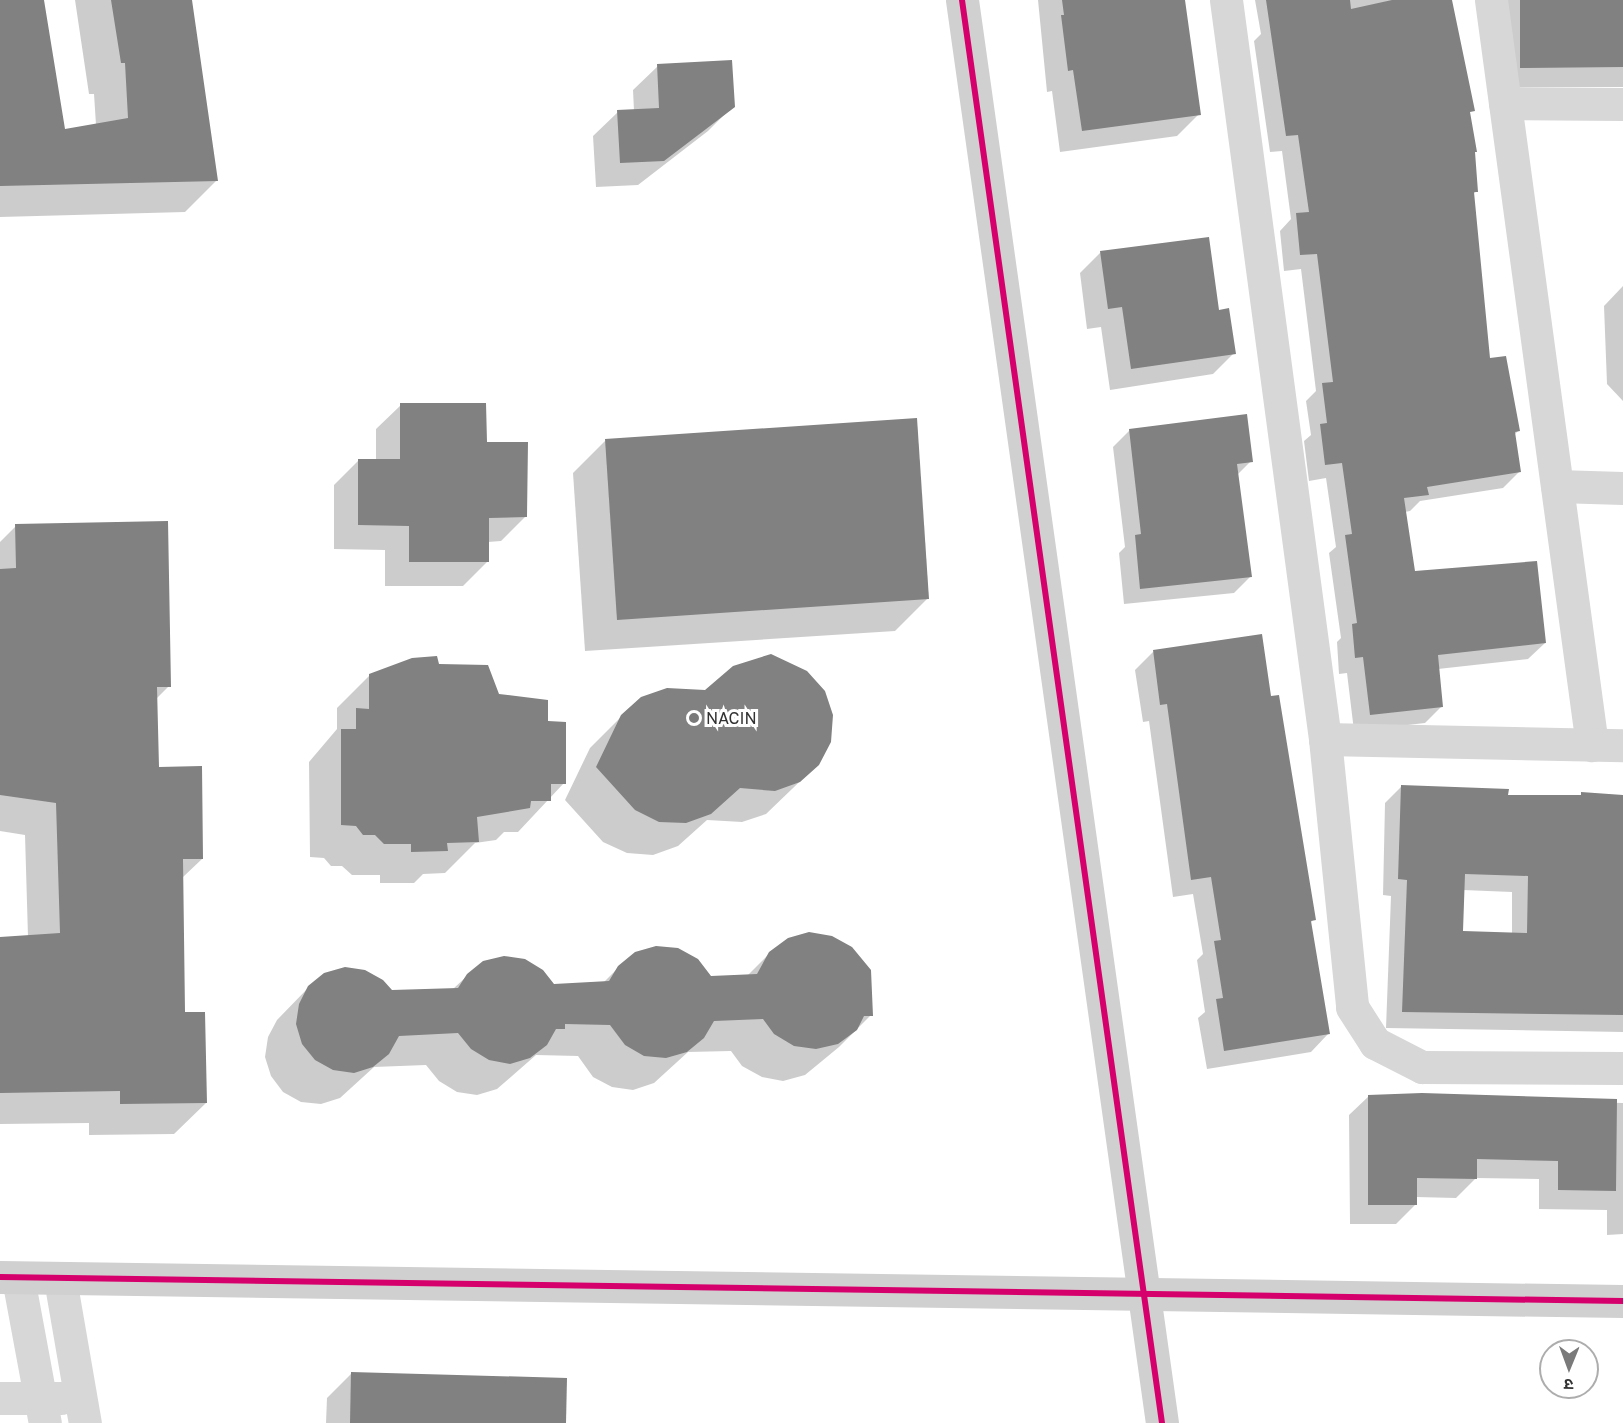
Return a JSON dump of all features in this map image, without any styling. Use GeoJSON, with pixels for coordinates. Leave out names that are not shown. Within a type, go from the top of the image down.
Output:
{"type":"FeatureCollection","features":[{"type":"Feature","properties":{"kind":"street"},"geometry":{"type":"LineString","coordinates":[[962,0],[1162,1423]]}},
{"type":"Feature","properties":{"kind":"street"},"geometry":{"type":"LineString","coordinates":[[1226,0],[1325,739],[1352,1007],[1375,1043],[1422,1067],[1623,1068]]}},
{"type":"Feature","properties":{"kind":"street"},"geometry":{"type":"LineString","coordinates":[[1325,739],[1608,745],[1557,486],[1491,0]]}},
{"type":"Feature","properties":{"kind":"street"},"geometry":{"type":"LineString","coordinates":[[1505,103],[1623,104]]}},
{"type":"Feature","properties":{"kind":"street"},"geometry":{"type":"LineString","coordinates":[[1557,486],[1623,488]]}},
{"type":"Feature","properties":{"kind":"street"},"geometry":{"type":"LineString","coordinates":[[43,1411],[9,1278],[1623,1301]]}},
{"type":"Feature","properties":{"kind":"street"},"geometry":{"type":"LineString","coordinates":[[0,1398],[43,1411],[83,1411],[60,1279]]}},
{"type":"Feature","properties":{"kind":"building"},"geometry":{"type":"Polygon","coordinates":[[[0,0],[44,0],[65,129],[128,118],[125,63],[121,63],[111,0],[192,0],[218,181],[0,186],[0,0]]]}},
{"type":"Feature","properties":{"kind":"building"},"geometry":{"type":"Polygon","coordinates":[[[1062,0],[1185,0],[1201,115],[1082,131],[1073,70],[1068,71],[1061,15],[1064,15],[1062,0]]]}},
{"type":"Feature","properties":{"kind":"building"},"geometry":{"type":"Polygon","coordinates":[[[1266,0],[1350,0],[1351,9],[1392,0],[1452,0],[1475,111],[1470,112],[1477,152],[1475,152],[1478,192],[1474,192],[1490,358],[1506,356],[1520,431],[1515,432],[1521,472],[1427,487],[1429,495],[1404,498],[1415,571],[1537,561],[1546,643],[1438,655],[1443,707],[1370,715],[1363,657],[1355,658],[1352,624],[1357,623],[1345,535],[1352,534],[1342,463],[1325,465],[1320,424],[1327,423],[1322,383],[1333,382],[1317,254],[1300,255],[1296,213],[1309,212],[1298,135],[1286,136],[1266,0]]]}},
{"type":"Feature","properties":{"kind":"building"},"geometry":{"type":"Polygon","coordinates":[[[1520,0],[1623,0],[1623,67],[1520,68],[1520,0]]]}},
{"type":"Feature","properties":{"kind":"building"},"geometry":{"type":"Polygon","coordinates":[[[732,60],[735,107],[664,161],[620,163],[617,110],[659,108],[657,64],[732,60]]]}},
{"type":"Feature","properties":{"kind":"building"},"geometry":{"type":"Polygon","coordinates":[[[1209,237],[1219,310],[1229,308],[1236,354],[1131,369],[1122,307],[1108,309],[1100,251],[1209,237]]]}},
{"type":"Feature","properties":{"kind":"building"},"geometry":{"type":"Polygon","coordinates":[[[400,403],[486,403],[487,442],[528,442],[527,517],[489,518],[489,562],[409,562],[409,526],[358,525],[358,459],[400,459],[400,403]]]}},
{"type":"Feature","properties":{"kind":"building"},"geometry":{"type":"Polygon","coordinates":[[[1247,414],[1253,462],[1237,464],[1252,577],[1140,589],[1135,535],[1141,534],[1129,429],[1247,414]]]}},
{"type":"Feature","properties":{"kind":"building"},"geometry":{"type":"Polygon","coordinates":[[[917,418],[929,599],[617,620],[605,439],[917,418]]]}},
{"type":"Feature","properties":{"kind":"building"},"geometry":{"type":"Polygon","coordinates":[[[168,521],[171,687],[157,687],[159,767],[202,766],[203,859],[183,859],[185,1012],[205,1012],[207,1103],[120,1104],[120,1091],[0,1093],[0,937],[60,933],[56,803],[0,795],[0,569],[16,568],[15,524],[168,521]]]}},
{"type":"Feature","properties":{"kind":"building"},"geometry":{"type":"Polygon","coordinates":[[[1262,634],[1271,696],[1279,695],[1316,920],[1311,921],[1330,1034],[1224,1051],[1216,999],[1223,998],[1214,941],[1221,940],[1211,877],[1191,880],[1167,704],[1160,705],[1153,650],[1262,634]]]}},
{"type":"Feature","properties":{"kind":"building"},"geometry":{"type":"Polygon","coordinates":[[[771,654],[807,671],[825,691],[833,715],[831,742],[819,765],[800,782],[775,791],[740,788],[711,814],[686,823],[659,822],[635,810],[596,767],[621,715],[641,697],[667,688],[705,690],[733,666],[771,654]]]}},
{"type":"Feature","properties":{"kind":"building"},"geometry":{"type":"Polygon","coordinates":[[[437,656],[439,664],[488,665],[499,694],[548,700],[548,721],[566,722],[566,784],[551,784],[551,801],[531,801],[530,808],[477,817],[479,842],[447,843],[448,851],[411,852],[411,844],[384,844],[375,835],[363,835],[356,826],[341,825],[341,729],[356,729],[356,708],[369,709],[369,674],[412,658],[437,656]]]}},
{"type":"Feature","properties":{"kind":"building"},"geometry":{"type":"Polygon","coordinates":[[[1401,785],[1509,789],[1508,795],[1581,795],[1581,792],[1623,795],[1623,1015],[1402,1012],[1407,880],[1398,879],[1401,785]],[[1465,874],[1463,931],[1527,933],[1528,876],[1465,874]]]}},
{"type":"Feature","properties":{"kind":"building"},"geometry":{"type":"Polygon","coordinates":[[[809,932],[832,936],[852,947],[871,970],[873,1016],[864,1016],[857,1030],[838,1044],[816,1049],[794,1046],[774,1034],[763,1019],[714,1021],[704,1038],[687,1052],[666,1058],[644,1056],[625,1045],[610,1025],[565,1024],[565,1029],[556,1029],[547,1045],[530,1058],[510,1064],[489,1060],[471,1049],[458,1033],[399,1036],[389,1054],[373,1067],[354,1073],[333,1070],[315,1060],[302,1044],[296,1024],[299,1004],[308,986],[324,973],[345,967],[365,970],[383,980],[392,990],[458,988],[467,974],[483,961],[504,956],[525,959],[543,970],[554,984],[609,981],[618,966],[635,952],[656,946],[678,948],[698,959],[711,976],[757,974],[769,952],[788,938],[809,932]]]}},
{"type":"Feature","properties":{"kind":"building"},"geometry":{"type":"Polygon","coordinates":[[[1422,1093],[1617,1099],[1616,1191],[1558,1190],[1558,1161],[1477,1159],[1477,1179],[1417,1178],[1417,1205],[1368,1205],[1368,1095],[1422,1093]]]}},
{"type":"Feature","properties":{"kind":"building"},"geometry":{"type":"Polygon","coordinates":[[[351,1372],[567,1378],[566,1423],[350,1423],[351,1372]]]}},
{"type":"Feature","properties":{"kind":"cycle path"},"geometry":{"type":"LineString","coordinates":[[962,0],[1162,1423]]}},
{"type":"Feature","properties":{"kind":"cycle path"},"geometry":{"type":"LineString","coordinates":[[0,1277],[1623,1301]]}},
{"type":"Feature","properties":{"kind":"place","name":"NACIN"},"geometry":{"type":"Point","coordinates":[694,718]}}]}
